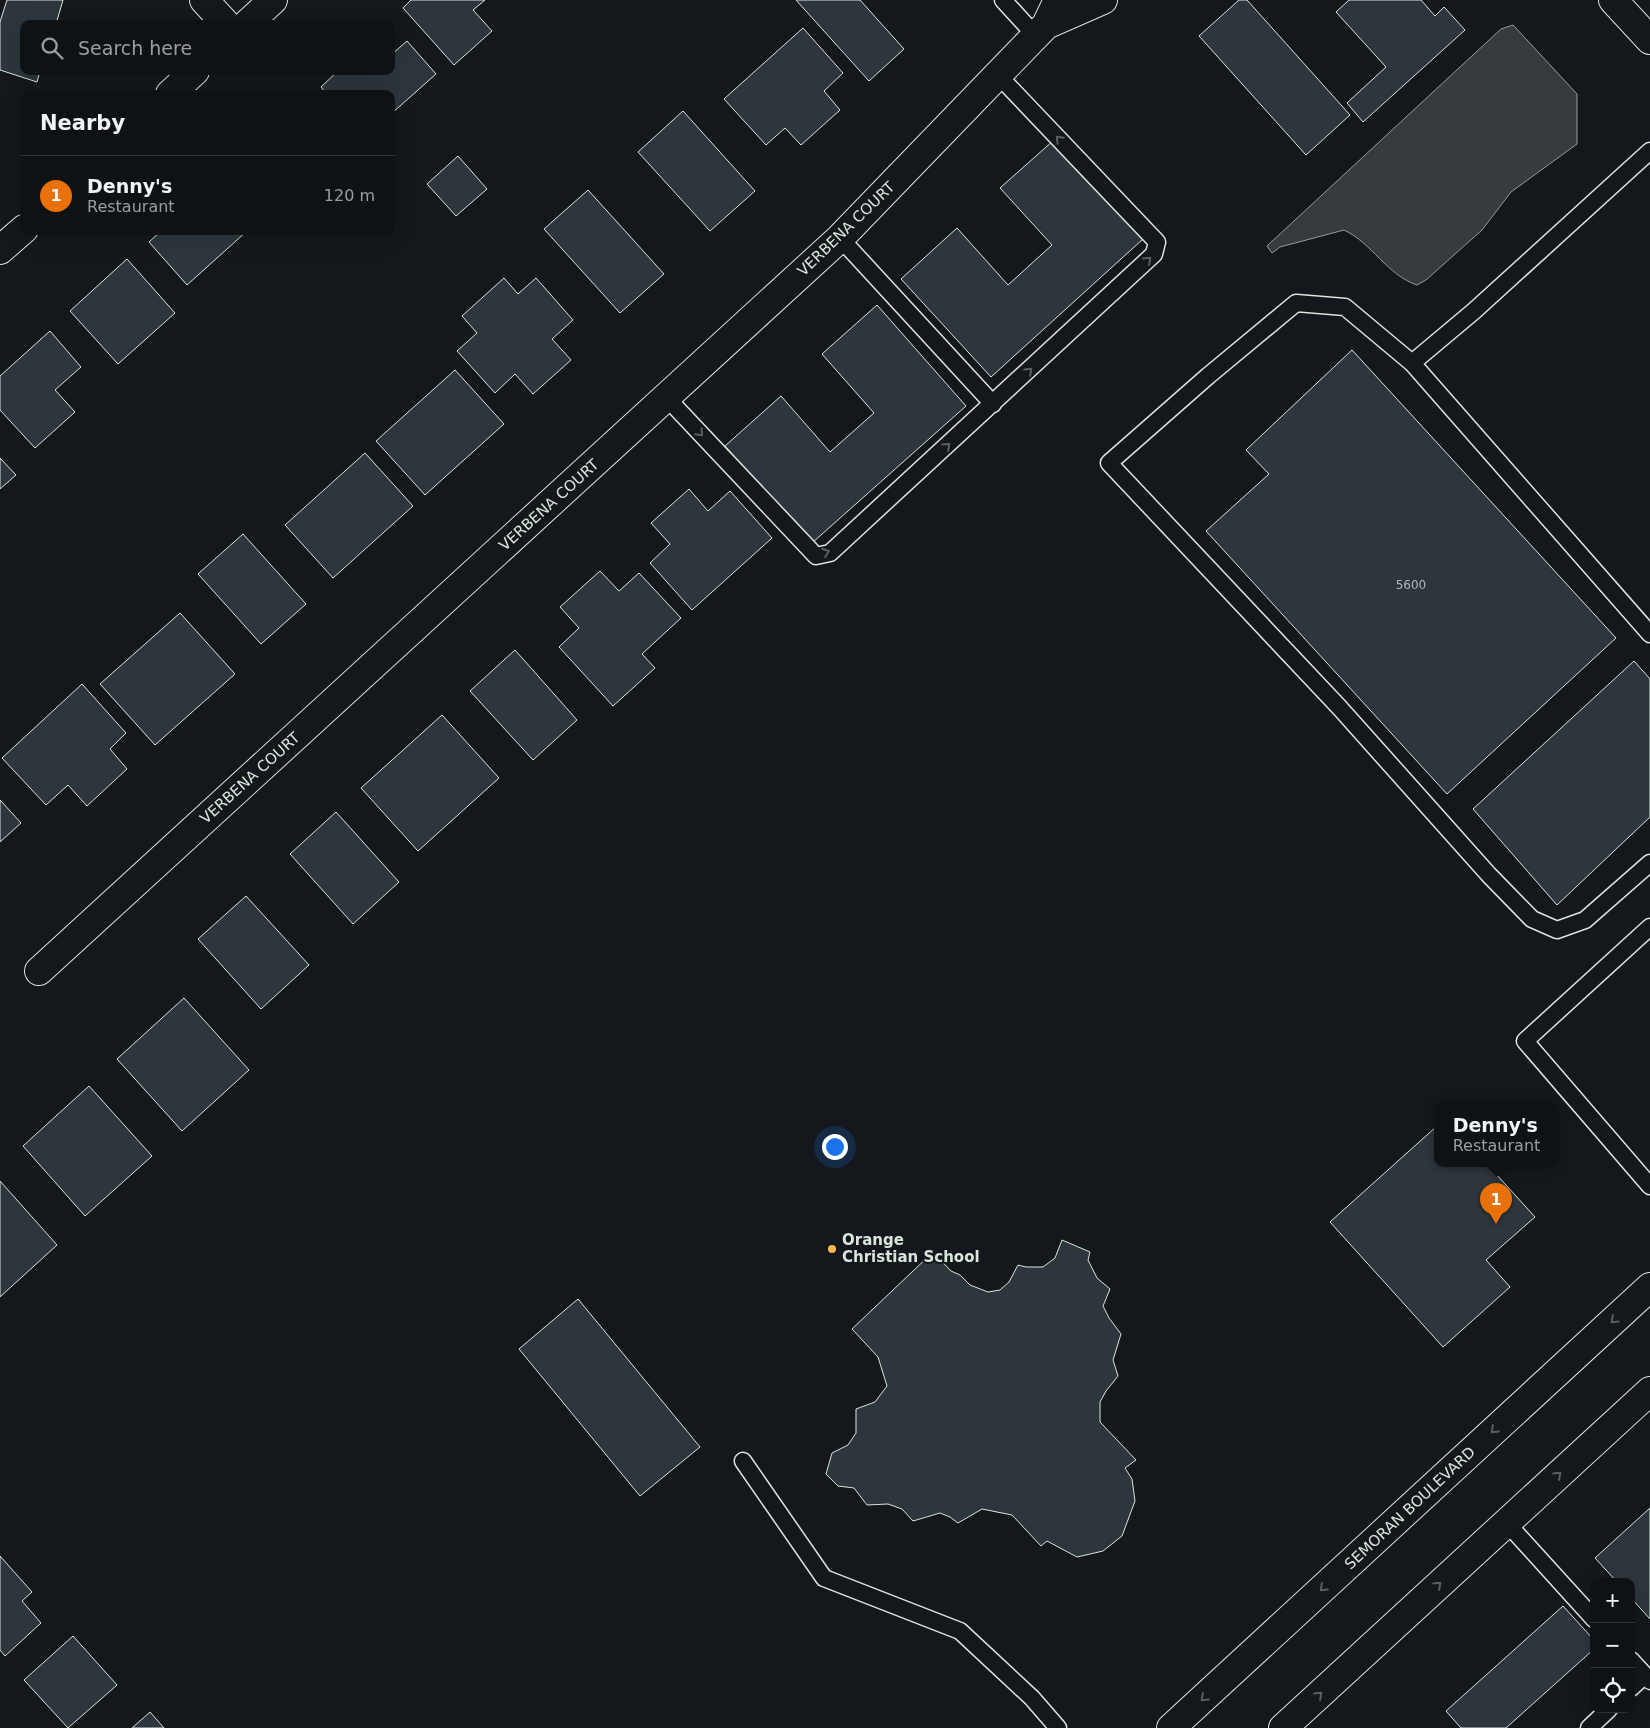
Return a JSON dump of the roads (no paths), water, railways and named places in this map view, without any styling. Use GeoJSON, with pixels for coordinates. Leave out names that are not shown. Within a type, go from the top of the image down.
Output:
{"type":"FeatureCollection","features":[{"type":"Feature","properties":{"kind":"street"},"geometry":{"type":"LineString","coordinates":[[204,0],[222,20]]}},
{"type":"Feature","properties":{"kind":"street"},"geometry":{"type":"LineString","coordinates":[[251,20],[273,0]]}},
{"type":"Feature","properties":{"kind":"street","name":"VERBENA COURT"},"geometry":{"type":"LineString","coordinates":[[39,971],[840,238],[1041,30],[1058,0]]}},
{"type":"Feature","properties":{"kind":"street","name":"VERBENA COURT"},"geometry":{"type":"LineString","coordinates":[[1041,30],[1102,0]]}},
{"type":"Feature","properties":{"kind":"street"},"geometry":{"type":"LineString","coordinates":[[1613,0],[1650,40]]}},
{"type":"Feature","properties":{"kind":"street"},"geometry":{"type":"LineString","coordinates":[[174,90],[191,75]]}},
{"type":"Feature","properties":{"kind":"street"},"geometry":{"type":"LineString","coordinates":[[0,250],[20,232]]}},
{"type":"Feature","properties":{"kind":"street","name":"SEMORAN BOULEVARD"},"geometry":{"type":"LineString","coordinates":[[1171,1728],[1650,1287]]}},
{"type":"Feature","properties":{"kind":"street"},"geometry":{"type":"LineString","coordinates":[[1283,1728],[1650,1390]]}},
{"type":"Feature","properties":{"kind":"lane"},"geometry":{"type":"LineString","coordinates":[[1003,0],[1041,30]]}},
{"type":"Feature","properties":{"kind":"lane"},"geometry":{"type":"LineString","coordinates":[[666,397],[816,556],[830,553],[1154,254],[1157,242],[998,75]]}},
{"type":"Feature","properties":{"kind":"lane"},"geometry":{"type":"LineString","coordinates":[[1412,363],[1474,311],[1650,151]]}},
{"type":"Feature","properties":{"kind":"lane"},"geometry":{"type":"LineString","coordinates":[[840,238],[993,404]]}},
{"type":"Feature","properties":{"kind":"lane"},"geometry":{"type":"LineString","coordinates":[[1650,634],[1412,363],[1345,307],[1296,303],[1208,376],[1109,463],[1333,701],[1489,875],[1532,919],[1557,930],[1585,920],[1650,863]]}},
{"type":"Feature","properties":{"kind":"lane"},"geometry":{"type":"LineString","coordinates":[[1650,927],[1525,1041],[1650,1186]]}},
{"type":"Feature","properties":{"kind":"lane"},"geometry":{"type":"LineString","coordinates":[[743,1461],[824,1578],[960,1631],[1032,1698],[1058,1728]]}},
{"type":"Feature","properties":{"kind":"lane"},"geometry":{"type":"LineString","coordinates":[[1506,1522],[1590,1615]]}},
{"type":"Feature","properties":{"kind":"lane"},"geometry":{"type":"LineString","coordinates":[[1635,1664],[1648,1678],[1635,1686]]}},
{"type":"Feature","properties":{"kind":"lane"},"geometry":{"type":"LineString","coordinates":[[1588,1728],[1605,1713]]}},
{"type":"Feature","properties":{"kind":"place","name":"Denny's"},"geometry":{"type":"Point","coordinates":[1496,1224]}},
{"type":"Feature","properties":{"kind":"place","name":"Orange Christian School"},"geometry":{"type":"Point","coordinates":[832,1249]}}]}
